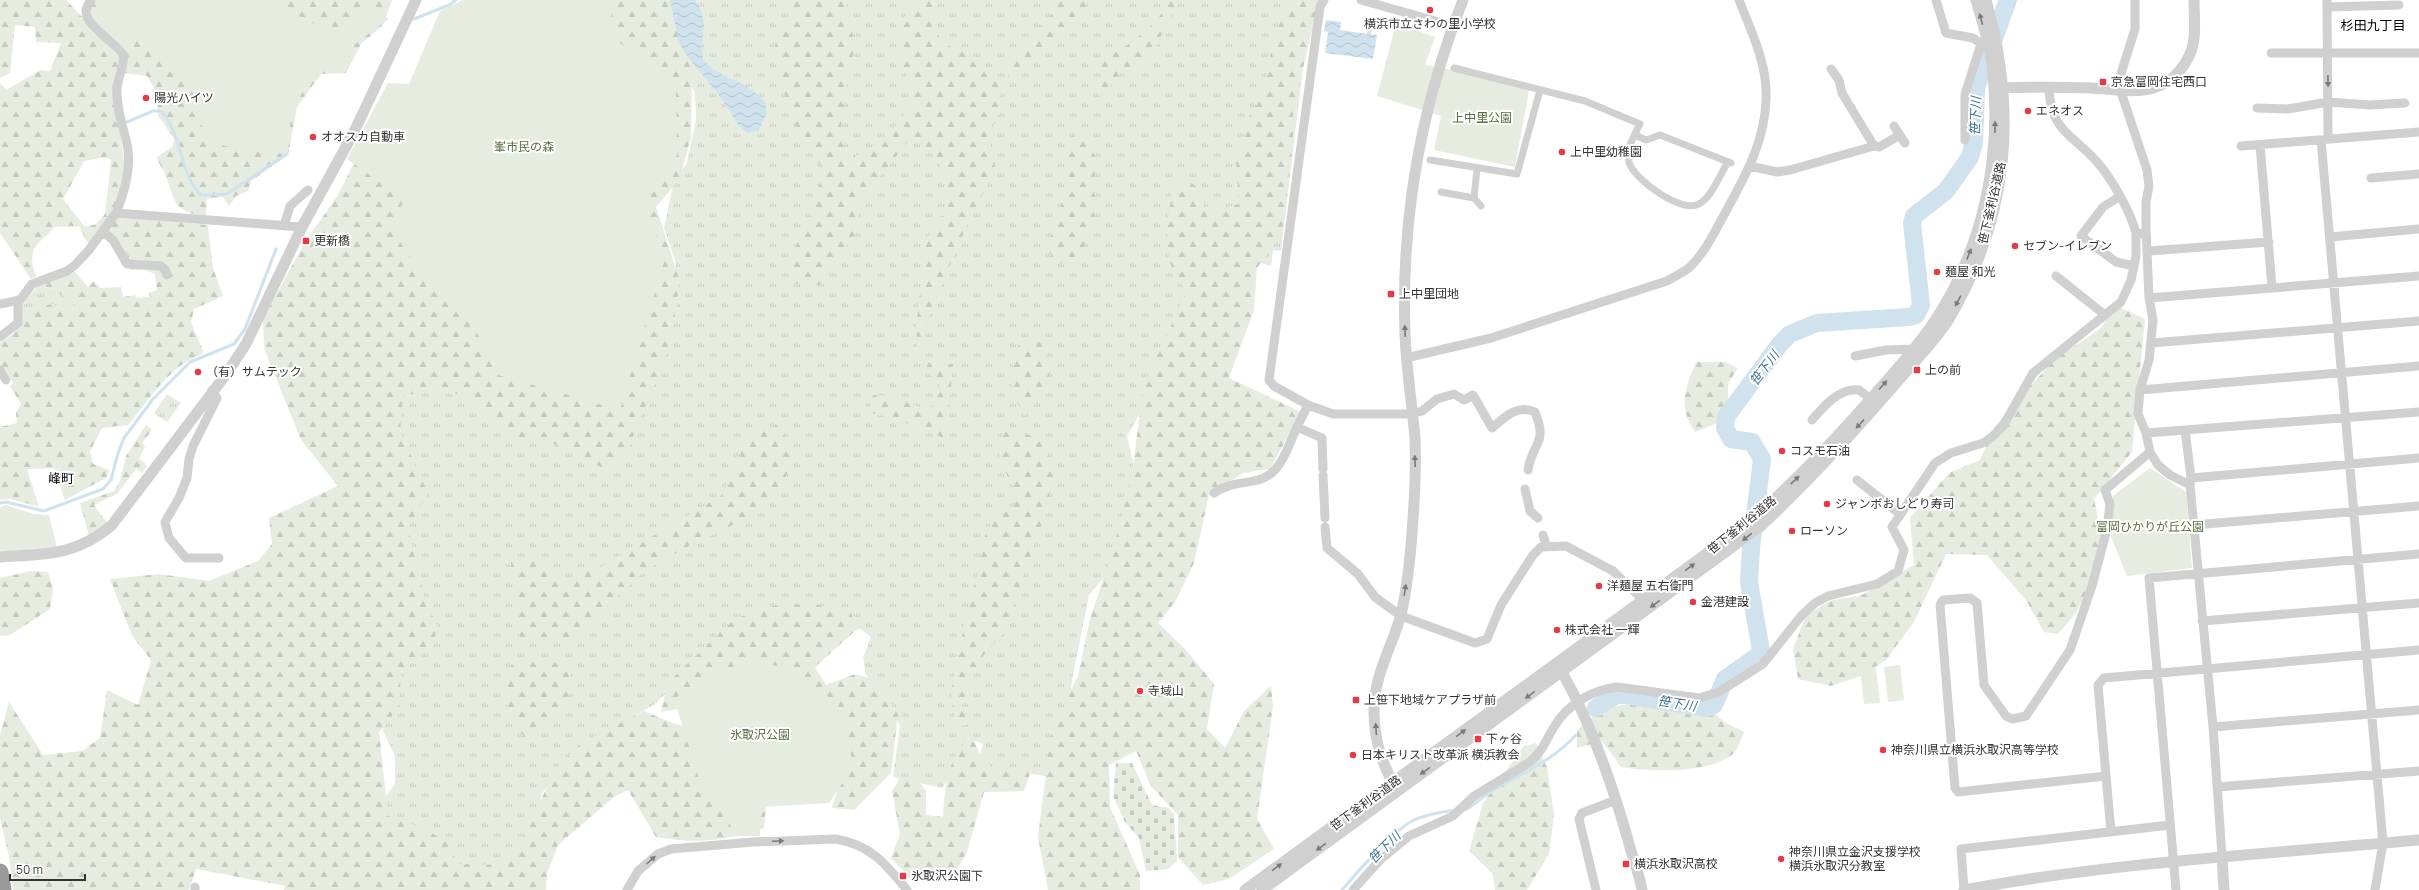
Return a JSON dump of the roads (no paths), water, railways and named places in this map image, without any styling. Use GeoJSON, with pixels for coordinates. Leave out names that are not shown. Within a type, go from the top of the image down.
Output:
{"type":"FeatureCollection","features":[{"type":"Feature","properties":{"kind":"highway"},"geometry":{"type":"LineString","coordinates":[[0,872],[3,890]]}},
{"type":"Feature","properties":{"kind":"street"},"geometry":{"type":"LineString","coordinates":[[0,304],[18,300],[32,284],[67,271],[89,250],[103,232],[116,213],[123,194],[128,168],[127,146],[119,112],[117,89],[124,56],[120,49],[96,29],[86,16],[85,11],[91,0]]}},
{"type":"Feature","properties":{"kind":"street"},"geometry":{"type":"LineString","coordinates":[[0,557],[60,553],[97,537],[112,524],[212,390],[227,373],[257,325],[302,227],[354,132],[416,0]]}},
{"type":"Feature","properties":{"kind":"street"},"geometry":{"type":"LineString","coordinates":[[1324,0],[1320,7],[1269,380],[1274,386],[1308,405],[1333,414],[1411,414],[1422,411],[1437,399],[1454,394],[1464,400],[1474,395],[1492,428],[1510,412],[1527,409],[1535,412],[1542,433],[1537,447],[1530,457],[1528,470]]}},
{"type":"Feature","properties":{"kind":"street"},"geometry":{"type":"LineString","coordinates":[[1361,0],[1453,26]]}},
{"type":"Feature","properties":{"kind":"street"},"geometry":{"type":"LineString","coordinates":[[1396,787],[1382,760],[1376,735],[1375,692],[1400,616],[1411,553],[1416,478],[1406,358],[1404,298],[1406,242],[1419,144],[1453,26],[1463,0]]}},
{"type":"Feature","properties":{"kind":"street"},"geometry":{"type":"LineString","coordinates":[[1406,358],[1491,338],[1667,281],[1690,267],[1709,243],[1750,166],[1758,146],[1766,99],[1765,79],[1757,48],[1739,0]]}},
{"type":"Feature","properties":{"kind":"street"},"geometry":{"type":"LineString","coordinates":[[1936,0],[1946,33],[1984,41],[1964,94],[1964,140]]}},
{"type":"Feature","properties":{"kind":"street","name":"笹下釜利谷道路"},"geometry":{"type":"LineString","coordinates":[[1262,890],[1396,787],[1559,667],[1641,603],[1733,535],[1801,475],[1871,399],[1914,349],[1935,320],[1959,278],[1979,227],[1985,207],[1994,151],[1999,88],[1984,41],[1976,0]]}},
{"type":"Feature","properties":{"kind":"street","name":"笹下釜利谷道路"},"geometry":{"type":"LineString","coordinates":[[1559,667],[1732,549],[1761,526],[1802,487],[1875,408],[1948,321],[1960,299],[1982,250],[2000,180],[2005,142],[1999,88],[1998,46],[1986,0]]}},
{"type":"Feature","properties":{"kind":"street"},"geometry":{"type":"LineString","coordinates":[[2135,0],[2135,29],[2118,83],[2147,170],[2149,186],[2146,202],[2146,234],[2148,251],[2149,298],[2153,320],[2149,360],[2140,390],[2138,414],[2146,434],[2150,452],[2158,465],[2170,475],[2191,481],[2350,463],[2419,458]]}},
{"type":"Feature","properties":{"kind":"street"},"geometry":{"type":"LineString","coordinates":[[1999,88],[2156,88],[2170,80],[2183,68],[2194,44],[2194,0]]}},
{"type":"Feature","properties":{"kind":"street"},"geometry":{"type":"LineString","coordinates":[[2375,890],[2383,843],[2330,237],[2324,140],[2328,102],[2327,4],[2399,5]]}},
{"type":"Feature","properties":{"kind":"street"},"geometry":{"type":"LineString","coordinates":[[2272,53],[2419,53]]}},
{"type":"Feature","properties":{"kind":"street"},"geometry":{"type":"LineString","coordinates":[[1454,68],[1585,101],[1640,124],[1635,135],[1628,154],[1635,174],[1681,206],[1692,207],[1702,203],[1730,162],[1660,135],[1646,140],[1635,135]]}},
{"type":"Feature","properties":{"kind":"street"},"geometry":{"type":"LineString","coordinates":[[1831,69],[1839,80],[1842,93],[1874,146]]}},
{"type":"Feature","properties":{"kind":"street"},"geometry":{"type":"LineString","coordinates":[[1353,890],[1381,859],[1408,836],[1453,816],[1469,800],[1537,756],[1566,709],[1606,688],[1617,687],[1699,698],[1711,695],[1763,664],[1801,616],[1815,603],[1828,596],[1877,584],[1898,571],[1904,550],[1892,527],[1935,463],[1951,453],[1983,443],[1992,437],[2003,426],[2033,373],[2121,302],[2127,291],[2134,266],[2136,233],[2133,220],[2102,168],[2057,123],[2049,101],[2049,87]]}},
{"type":"Feature","properties":{"kind":"street"},"geometry":{"type":"LineString","coordinates":[[1430,160],[1477,169],[1517,174],[1540,90]]}},
{"type":"Feature","properties":{"kind":"street"},"geometry":{"type":"LineString","coordinates":[[2257,108],[2288,109],[2328,102],[2370,105],[2405,103]]}},
{"type":"Feature","properties":{"kind":"street"},"geometry":{"type":"LineString","coordinates":[[1894,126],[1905,143]]}},
{"type":"Feature","properties":{"kind":"street"},"geometry":{"type":"LineString","coordinates":[[2241,146],[2419,132]]}},
{"type":"Feature","properties":{"kind":"street"},"geometry":{"type":"LineString","coordinates":[[1750,166],[1777,172],[1790,170],[1874,146],[1879,147],[1900,135]]}},
{"type":"Feature","properties":{"kind":"street"},"geometry":{"type":"LineString","coordinates":[[2260,145],[2262,193],[2272,287]]}},
{"type":"Feature","properties":{"kind":"street"},"geometry":{"type":"LineString","coordinates":[[1474,198],[1477,169]]}},
{"type":"Feature","properties":{"kind":"street"},"geometry":{"type":"LineString","coordinates":[[2371,178],[2419,174]]}},
{"type":"Feature","properties":{"kind":"street"},"geometry":{"type":"LineString","coordinates":[[284,226],[290,206],[308,190]]}},
{"type":"Feature","properties":{"kind":"street"},"geometry":{"type":"LineString","coordinates":[[1442,192],[1474,198],[1481,206]]}},
{"type":"Feature","properties":{"kind":"street"},"geometry":{"type":"LineString","coordinates":[[2119,197],[2103,207],[2081,236],[2116,262],[2134,266]]}},
{"type":"Feature","properties":{"kind":"street"},"geometry":{"type":"LineString","coordinates":[[116,213],[302,227]]}},
{"type":"Feature","properties":{"kind":"street"},"geometry":{"type":"LineString","coordinates":[[2330,237],[2419,229]]}},
{"type":"Feature","properties":{"kind":"street"},"geometry":{"type":"LineString","coordinates":[[103,232],[113,240],[127,264],[161,266],[166,271],[167,275]]}},
{"type":"Feature","properties":{"kind":"street"},"geometry":{"type":"LineString","coordinates":[[2136,233],[2146,234]]}},
{"type":"Feature","properties":{"kind":"street"},"geometry":{"type":"LineString","coordinates":[[2148,251],[2268,242]]}},
{"type":"Feature","properties":{"kind":"street"},"geometry":{"type":"LineString","coordinates":[[2056,276],[2105,315]]}},
{"type":"Feature","properties":{"kind":"street"},"geometry":{"type":"LineString","coordinates":[[2149,298],[2419,276]]}},
{"type":"Feature","properties":{"kind":"street"},"geometry":{"type":"LineString","coordinates":[[0,337],[18,323],[18,300]]}},
{"type":"Feature","properties":{"kind":"street"},"geometry":{"type":"LineString","coordinates":[[2151,343],[2419,322]]}},
{"type":"Feature","properties":{"kind":"street"},"geometry":{"type":"LineString","coordinates":[[1855,356],[1886,350],[1914,349]]}},
{"type":"Feature","properties":{"kind":"street"},"geometry":{"type":"LineString","coordinates":[[2140,390],[2419,366]]}},
{"type":"Feature","properties":{"kind":"street"},"geometry":{"type":"LineString","coordinates":[[0,370],[6,380]]}},
{"type":"Feature","properties":{"kind":"street"},"geometry":{"type":"LineString","coordinates":[[212,390],[217,398],[193,446],[188,460],[187,478],[179,498],[164,522],[169,538],[186,558],[219,558]]}},
{"type":"Feature","properties":{"kind":"street"},"geometry":{"type":"LineString","coordinates":[[1812,420],[1824,405],[1842,393],[1859,390],[1871,399]]}},
{"type":"Feature","properties":{"kind":"street"},"geometry":{"type":"LineString","coordinates":[[1214,493],[1229,485],[1259,480],[1272,473],[1278,467],[1308,405]]}},
{"type":"Feature","properties":{"kind":"street"},"geometry":{"type":"LineString","coordinates":[[2146,434],[2419,412]]}},
{"type":"Feature","properties":{"kind":"street"},"geometry":{"type":"LineString","coordinates":[[1297,427],[1322,438],[1327,548],[1358,574],[1375,597],[1400,616],[1474,643],[1487,639],[1501,605],[1533,555],[1541,547],[1566,546],[1613,571],[1638,595],[1641,603]]}},
{"type":"Feature","properties":{"kind":"street"},"geometry":{"type":"LineString","coordinates":[[2185,430],[2191,481],[2206,669],[2213,727],[2224,890]]}},
{"type":"Feature","properties":{"kind":"street"},"geometry":{"type":"LineString","coordinates":[[2106,776],[1958,792],[1955,788],[1940,605],[1943,600],[1974,599],[1977,604],[1984,685],[2006,716],[2012,719],[2026,716],[2070,650],[2092,586],[2107,529],[2110,504],[2105,490],[2150,452]]}},
{"type":"Feature","properties":{"kind":"street"},"geometry":{"type":"LineString","coordinates":[[1857,480],[1900,514]]}},
{"type":"Feature","properties":{"kind":"street"},"geometry":{"type":"LineString","coordinates":[[1525,489],[1530,511],[1538,518]]}},
{"type":"Feature","properties":{"kind":"street"},"geometry":{"type":"LineString","coordinates":[[2194,525],[2419,506]]}},
{"type":"Feature","properties":{"kind":"street"},"geometry":{"type":"LineString","coordinates":[[2176,890],[2149,578],[2358,561],[2419,554]]}},
{"type":"Feature","properties":{"kind":"street"},"geometry":{"type":"LineString","coordinates":[[2202,621],[2419,603]]}},
{"type":"Feature","properties":{"kind":"street"},"geometry":{"type":"LineString","coordinates":[[2111,832],[2098,685],[2104,678],[2419,650]]}},
{"type":"Feature","properties":{"kind":"street"},"geometry":{"type":"LineString","coordinates":[[1559,667],[1578,702],[1616,800],[1642,890]]}},
{"type":"Feature","properties":{"kind":"street"},"geometry":{"type":"LineString","coordinates":[[2213,727],[2419,710]]}},
{"type":"Feature","properties":{"kind":"street"},"geometry":{"type":"LineString","coordinates":[[2217,786],[2419,771]]}},
{"type":"Feature","properties":{"kind":"street","name":"笹下釜利谷道路"},"geometry":{"type":"LineString","coordinates":[[1245,890],[1396,787]]}},
{"type":"Feature","properties":{"kind":"street"},"geometry":{"type":"LineString","coordinates":[[1596,890],[1579,819],[1582,812],[1616,800]]}},
{"type":"Feature","properties":{"kind":"street"},"geometry":{"type":"LineString","coordinates":[[2170,825],[1961,849],[1964,890],[2014,881],[2173,861],[2419,840]]}},
{"type":"Feature","properties":{"kind":"street"},"geometry":{"type":"LineString","coordinates":[[627,890],[638,871],[658,854],[672,849],[753,842],[836,839],[850,841],[870,850],[888,867],[907,890]]}},
{"type":"Feature","properties":{"kind":"water"},"geometry":{"type":"Polygon","coordinates":[[[670,0],[695,0],[700,8],[704,22],[702,43],[703,59],[717,71],[751,89],[766,104],[766,115],[758,131],[747,133],[738,125],[723,100],[688,57],[679,42],[670,0]]]}},
{"type":"Feature","properties":{"kind":"water"},"geometry":{"type":"Polygon","coordinates":[[[1326,20],[1341,22],[1340,30],[1367,34],[1368,28],[1372,28],[1371,34],[1377,35],[1373,59],[1325,53],[1328,32],[1324,31],[1326,20]]]}},
{"type":"Feature","properties":{"kind":"waterway"},"geometry":{"type":"LineString","coordinates":[[414,19],[449,5],[456,0]]}},
{"type":"Feature","properties":{"kind":"waterway","name":"笹下川"},"geometry":{"type":"LineString","coordinates":[[1596,708],[1616,695],[1626,695],[1707,708],[1714,705],[1725,679],[1758,656],[1761,651],[1749,582],[1751,548],[1762,459],[1752,442],[1731,439],[1725,428],[1726,417],[1780,344],[1790,334],[1817,323],[1909,317],[1916,315],[1921,305],[1912,223],[1914,216],[1946,191],[1970,157],[1974,143],[1976,88],[2008,0]]}},
{"type":"Feature","properties":{"kind":"waterway"},"geometry":{"type":"LineString","coordinates":[[127,122],[153,111],[161,111],[173,131],[188,175],[201,195],[227,194],[287,154]]}},
{"type":"Feature","properties":{"kind":"waterway"},"geometry":{"type":"LineString","coordinates":[[0,503],[6,502],[44,511],[103,489],[111,480],[118,453],[124,438],[153,399],[190,362],[234,344],[245,329],[276,249]]}},
{"type":"Feature","properties":{"kind":"waterway","name":"笹下川"},"geometry":{"type":"LineString","coordinates":[[1463,809],[1467,809],[1492,791],[1547,760],[1576,735]]}},
{"type":"Feature","properties":{"kind":"waterway","name":"笹下川"},"geometry":{"type":"LineString","coordinates":[[1342,890],[1376,852],[1406,825],[1424,816],[1456,810]]}},
{"type":"Feature","properties":{"kind":"place","name":"横浜市立さわの里小学校"},"geometry":{"type":"Point","coordinates":[1430,10]}},
{"type":"Feature","properties":{"kind":"place","name":"京急富岡住宅西口"},"geometry":{"type":"Point","coordinates":[2103,82]}},
{"type":"Feature","properties":{"kind":"place","name":"陽光ハイツ"},"geometry":{"type":"Point","coordinates":[146,98]}},
{"type":"Feature","properties":{"kind":"place","name":"エネオス"},"geometry":{"type":"Point","coordinates":[2028,111]}},
{"type":"Feature","properties":{"kind":"place","name":"オオスカ自動車"},"geometry":{"type":"Point","coordinates":[313,137]}},
{"type":"Feature","properties":{"kind":"place","name":"上中里幼稚園"},"geometry":{"type":"Point","coordinates":[1562,152]}},
{"type":"Feature","properties":{"kind":"place","name":"更新橋"},"geometry":{"type":"Point","coordinates":[306,241]}},
{"type":"Feature","properties":{"kind":"place","name":"セブン-イレブン"},"geometry":{"type":"Point","coordinates":[2015,246]}},
{"type":"Feature","properties":{"kind":"place","name":"麺屋 和光"},"geometry":{"type":"Point","coordinates":[1937,272]}},
{"type":"Feature","properties":{"kind":"place","name":"上中里団地"},"geometry":{"type":"Point","coordinates":[1391,294]}},
{"type":"Feature","properties":{"kind":"place","name":"上の前"},"geometry":{"type":"Point","coordinates":[1917,370]}},
{"type":"Feature","properties":{"kind":"place","name":"（有）サムテック"},"geometry":{"type":"Point","coordinates":[198,372]}},
{"type":"Feature","properties":{"kind":"place","name":"コスモ石油"},"geometry":{"type":"Point","coordinates":[1782,451]}},
{"type":"Feature","properties":{"kind":"place","name":"ジャンボおしどり寿司"},"geometry":{"type":"Point","coordinates":[1827,504]}},
{"type":"Feature","properties":{"kind":"place","name":"ローソン"},"geometry":{"type":"Point","coordinates":[1792,531]}},
{"type":"Feature","properties":{"kind":"place","name":"洋麺屋 五右衛門"},"geometry":{"type":"Point","coordinates":[1599,586]}},
{"type":"Feature","properties":{"kind":"place","name":"金港建設"},"geometry":{"type":"Point","coordinates":[1693,602]}},
{"type":"Feature","properties":{"kind":"place","name":"株式会社 一輝"},"geometry":{"type":"Point","coordinates":[1557,630]}},
{"type":"Feature","properties":{"kind":"place","name":"寺域山"},"geometry":{"type":"Point","coordinates":[1140,691]}},
{"type":"Feature","properties":{"kind":"place","name":"上笹下地域ケアプラザ前"},"geometry":{"type":"Point","coordinates":[1356,700]}},
{"type":"Feature","properties":{"kind":"place","name":"下ヶ谷"},"geometry":{"type":"Point","coordinates":[1478,739]}},
{"type":"Feature","properties":{"kind":"place","name":"神奈川県立横浜氷取沢高等学校"},"geometry":{"type":"Point","coordinates":[1883,750]}},
{"type":"Feature","properties":{"kind":"place","name":"日本キリスト改革派 横浜教会"},"geometry":{"type":"Point","coordinates":[1353,755]}},
{"type":"Feature","properties":{"kind":"place","name":"神奈川県立金沢支援学校 横浜氷取沢分教室"},"geometry":{"type":"Point","coordinates":[1781,859]}},
{"type":"Feature","properties":{"kind":"place","name":"横浜氷取沢高校"},"geometry":{"type":"Point","coordinates":[1626,864]}},
{"type":"Feature","properties":{"kind":"place","name":"氷取沢公園下"},"geometry":{"type":"Point","coordinates":[903,876]}},
{"type":"Feature","properties":{"kind":"district","name":"杉田九丁目"},"geometry":{"type":"Point","coordinates":[2373,25]}},
{"type":"Feature","properties":{"kind":"district","name":"峰町"},"geometry":{"type":"Point","coordinates":[61,478]}},
{"type":"Feature","properties":{"kind":"park label","name":"上中里公園"},"geometry":{"type":"Point","coordinates":[1482,118]}},
{"type":"Feature","properties":{"kind":"park label","name":"峯市民の森"},"geometry":{"type":"Point","coordinates":[524,147]}},
{"type":"Feature","properties":{"kind":"park label","name":"富岡ひかりが丘公園"},"geometry":{"type":"Point","coordinates":[2150,527]}},
{"type":"Feature","properties":{"kind":"park label","name":"氷取沢公園"},"geometry":{"type":"Point","coordinates":[760,735]}}]}
